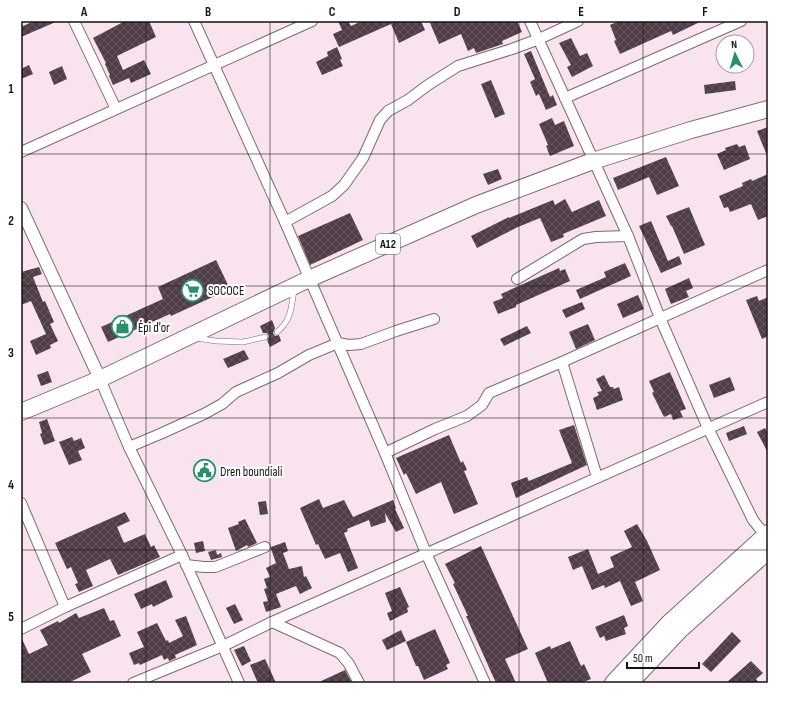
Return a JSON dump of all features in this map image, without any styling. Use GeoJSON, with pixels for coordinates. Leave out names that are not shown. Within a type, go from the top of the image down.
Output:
{"type":"FeatureCollection","features":[{"type":"Feature","properties":{"kind":"main road","name":"A12"},"geometry":{"type":"LineString","coordinates":[[21,412],[100,379],[302,283],[476,205],[593,160],[690,130],[768,109]]}},
{"type":"Feature","properties":{"kind":"main road"},"geometry":{"type":"LineString","coordinates":[[613,683],[669,623],[767,539]]}},
{"type":"Feature","properties":{"kind":"main road"},"geometry":{"type":"LineString","coordinates":[[630,683],[767,539]]}},
{"type":"Feature","properties":{"kind":"street"},"geometry":{"type":"LineString","coordinates":[[74,21],[116,109]]}},
{"type":"Feature","properties":{"kind":"street"},"geometry":{"type":"LineString","coordinates":[[194,21],[285,222],[302,283],[338,343],[426,553],[485,683]]}},
{"type":"Feature","properties":{"kind":"street"},"geometry":{"type":"LineString","coordinates":[[21,152],[312,21]]}},
{"type":"Feature","properties":{"kind":"street"},"geometry":{"type":"LineString","coordinates":[[530,21],[628,236],[660,318],[708,428],[753,520],[767,539]]}},
{"type":"Feature","properties":{"kind":"street"},"geometry":{"type":"LineString","coordinates":[[285,222],[332,196],[344,185],[363,158],[380,120],[388,111],[408,100],[458,66],[539,39],[578,21]]}},
{"type":"Feature","properties":{"kind":"street"},"geometry":{"type":"LineString","coordinates":[[565,98],[741,21]]}},
{"type":"Feature","properties":{"kind":"street"},"geometry":{"type":"LineString","coordinates":[[21,208],[100,379],[129,447],[182,556],[239,683]]}},
{"type":"Feature","properties":{"kind":"street"},"geometry":{"type":"LineString","coordinates":[[517,279],[583,239],[628,236]]}},
{"type":"Feature","properties":{"kind":"street"},"geometry":{"type":"LineString","coordinates":[[385,453],[434,429],[467,416],[482,404],[489,392],[562,362],[768,270]]}},
{"type":"Feature","properties":{"kind":"street"},"geometry":{"type":"LineString","coordinates":[[129,447],[204,414],[222,404],[236,392],[278,373],[308,355],[338,343],[349,345],[361,344],[434,319]]}},
{"type":"Feature","properties":{"kind":"street"},"geometry":{"type":"LineString","coordinates":[[562,362],[597,477]]}},
{"type":"Feature","properties":{"kind":"street"},"geometry":{"type":"LineString","coordinates":[[133,683],[222,646],[426,553],[768,402]]}},
{"type":"Feature","properties":{"kind":"street"},"geometry":{"type":"LineString","coordinates":[[21,503],[65,608]]}},
{"type":"Feature","properties":{"kind":"street"},"geometry":{"type":"LineString","coordinates":[[186,565],[215,567],[265,547]]}},
{"type":"Feature","properties":{"kind":"street"},"geometry":{"type":"LineString","coordinates":[[21,629],[182,556]]}},
{"type":"Feature","properties":{"kind":"street"},"geometry":{"type":"LineString","coordinates":[[272,622],[340,654],[349,664],[359,683]]}},
{"type":"Feature","properties":{"kind":"lane"},"geometry":{"type":"LineString","coordinates":[[277,332],[284,326],[290,317],[302,283]]}},
{"type":"Feature","properties":{"kind":"lane"},"geometry":{"type":"LineString","coordinates":[[191,337],[216,341],[242,342],[265,337]]}},
{"type":"Feature","properties":{"kind":"building"},"geometry":{"type":"Polygon","coordinates":[[[34,21],[58,21],[21,37],[21,27],[34,21]]]}},
{"type":"Feature","properties":{"kind":"building"},"geometry":{"type":"Polygon","coordinates":[[[125,21],[149,21],[156,37],[117,56],[123,70],[144,60],[151,74],[131,83],[129,78],[113,85],[105,64],[106,63],[93,38],[125,21]]]}},
{"type":"Feature","properties":{"kind":"building"},"geometry":{"type":"Polygon","coordinates":[[[338,21],[348,21],[351,26],[362,21],[421,21],[425,30],[399,43],[391,24],[339,47],[333,34],[342,30],[338,21]]]}},
{"type":"Feature","properties":{"kind":"building"},"geometry":{"type":"Polygon","coordinates":[[[434,21],[517,21],[522,32],[502,41],[503,44],[476,53],[474,48],[468,51],[461,34],[439,44],[430,23],[434,21]]]}},
{"type":"Feature","properties":{"kind":"building"},"geometry":{"type":"Polygon","coordinates":[[[619,21],[702,21],[673,35],[671,31],[620,54],[614,41],[616,40],[610,25],[619,21]]]}},
{"type":"Feature","properties":{"kind":"building"},"geometry":{"type":"Polygon","coordinates":[[[571,38],[580,56],[587,53],[593,66],[572,77],[567,67],[571,65],[559,43],[571,38]]]}},
{"type":"Feature","properties":{"kind":"building"},"geometry":{"type":"Polygon","coordinates":[[[337,47],[343,66],[322,75],[316,62],[328,56],[327,52],[337,47]]]}},
{"type":"Feature","properties":{"kind":"building"},"geometry":{"type":"Polygon","coordinates":[[[531,51],[550,97],[553,95],[557,105],[546,110],[539,94],[536,96],[530,82],[535,79],[524,54],[531,51]]]}},
{"type":"Feature","properties":{"kind":"building"},"geometry":{"type":"Polygon","coordinates":[[[29,65],[33,74],[21,79],[21,69],[29,65]]]}},
{"type":"Feature","properties":{"kind":"building"},"geometry":{"type":"Polygon","coordinates":[[[62,66],[67,79],[54,85],[49,72],[62,66]]]}},
{"type":"Feature","properties":{"kind":"building"},"geometry":{"type":"Polygon","coordinates":[[[491,80],[505,114],[495,118],[481,84],[491,80]]]}},
{"type":"Feature","properties":{"kind":"building"},"geometry":{"type":"Polygon","coordinates":[[[735,81],[736,90],[705,94],[704,85],[735,81]]]}},
{"type":"Feature","properties":{"kind":"building"},"geometry":{"type":"Polygon","coordinates":[[[552,118],[555,125],[564,121],[574,146],[550,156],[546,146],[548,145],[539,124],[552,118]]]}},
{"type":"Feature","properties":{"kind":"building"},"geometry":{"type":"Polygon","coordinates":[[[768,127],[768,158],[757,131],[768,127]]]}},
{"type":"Feature","properties":{"kind":"building"},"geometry":{"type":"Polygon","coordinates":[[[737,144],[739,147],[745,145],[750,159],[724,170],[717,154],[726,150],[725,148],[737,144]]]}},
{"type":"Feature","properties":{"kind":"building"},"geometry":{"type":"Polygon","coordinates":[[[666,157],[679,186],[657,195],[649,177],[618,190],[613,178],[666,157]]]}},
{"type":"Feature","properties":{"kind":"building"},"geometry":{"type":"Polygon","coordinates":[[[498,169],[502,179],[488,185],[483,174],[498,169]]]}},
{"type":"Feature","properties":{"kind":"building"},"geometry":{"type":"Polygon","coordinates":[[[768,174],[768,216],[758,220],[751,204],[730,212],[728,207],[724,208],[719,196],[743,186],[742,183],[751,179],[752,181],[768,174]]]}},
{"type":"Feature","properties":{"kind":"building"},"geometry":{"type":"Polygon","coordinates":[[[565,199],[572,212],[599,200],[606,216],[563,234],[564,237],[551,242],[540,218],[518,227],[477,248],[471,236],[509,217],[553,200],[555,205],[565,199]]]}},
{"type":"Feature","properties":{"kind":"building"},"geometry":{"type":"Polygon","coordinates":[[[689,207],[705,245],[684,254],[666,216],[689,207]]]}},
{"type":"Feature","properties":{"kind":"building"},"geometry":{"type":"Polygon","coordinates":[[[350,213],[363,240],[310,265],[298,236],[350,213]]]}},
{"type":"Feature","properties":{"kind":"building"},"geometry":{"type":"Polygon","coordinates":[[[651,221],[668,261],[679,256],[682,264],[661,273],[639,226],[651,221]]]}},
{"type":"Feature","properties":{"kind":"building"},"geometry":{"type":"Polygon","coordinates":[[[216,260],[230,289],[171,316],[170,314],[108,342],[101,327],[163,299],[158,287],[216,260]]]}},
{"type":"Feature","properties":{"kind":"building"},"geometry":{"type":"Polygon","coordinates":[[[625,263],[631,276],[580,299],[576,290],[606,277],[604,272],[625,263]]]}},
{"type":"Feature","properties":{"kind":"building"},"geometry":{"type":"Polygon","coordinates":[[[39,267],[42,274],[33,277],[43,302],[45,301],[54,322],[50,324],[58,341],[50,345],[51,348],[36,355],[30,341],[46,334],[31,301],[21,305],[21,272],[39,267]]]}},
{"type":"Feature","properties":{"kind":"building"},"geometry":{"type":"Polygon","coordinates":[[[559,268],[560,271],[565,269],[570,281],[498,314],[493,302],[503,298],[501,294],[559,268]]]}},
{"type":"Feature","properties":{"kind":"building"},"geometry":{"type":"Polygon","coordinates":[[[689,278],[693,288],[686,291],[689,297],[671,304],[665,289],[689,278]]]}},
{"type":"Feature","properties":{"kind":"building"},"geometry":{"type":"Polygon","coordinates":[[[638,295],[644,309],[623,318],[617,304],[638,295]]]}},
{"type":"Feature","properties":{"kind":"building"},"geometry":{"type":"Polygon","coordinates":[[[757,296],[759,301],[768,297],[768,336],[762,339],[746,300],[757,296]]]}},
{"type":"Feature","properties":{"kind":"building"},"geometry":{"type":"Polygon","coordinates":[[[582,302],[585,309],[566,318],[562,310],[582,302]]]}},
{"type":"Feature","properties":{"kind":"building"},"geometry":{"type":"Polygon","coordinates":[[[272,320],[275,328],[273,333],[275,336],[279,335],[281,341],[270,347],[267,340],[269,336],[267,333],[263,333],[260,326],[272,320]]]}},
{"type":"Feature","properties":{"kind":"building"},"geometry":{"type":"Polygon","coordinates":[[[588,324],[595,340],[576,349],[569,332],[588,324]]]}},
{"type":"Feature","properties":{"kind":"building"},"geometry":{"type":"Polygon","coordinates":[[[527,326],[531,333],[504,346],[500,339],[527,326]]]}},
{"type":"Feature","properties":{"kind":"building"},"geometry":{"type":"Polygon","coordinates":[[[244,350],[249,359],[228,368],[223,359],[244,350]]]}},
{"type":"Feature","properties":{"kind":"building"},"geometry":{"type":"Polygon","coordinates":[[[48,371],[52,382],[41,386],[37,375],[48,371]]]}},
{"type":"Feature","properties":{"kind":"building"},"geometry":{"type":"Polygon","coordinates":[[[670,372],[686,409],[680,411],[683,417],[673,420],[671,414],[664,417],[652,393],[654,392],[649,381],[670,372]]]}},
{"type":"Feature","properties":{"kind":"building"},"geometry":{"type":"Polygon","coordinates":[[[604,375],[610,387],[613,387],[614,389],[619,387],[623,400],[597,410],[593,398],[599,395],[597,392],[602,391],[596,379],[604,375]]]}},
{"type":"Feature","properties":{"kind":"building"},"geometry":{"type":"Polygon","coordinates":[[[730,377],[735,390],[714,398],[709,385],[730,377]]]}},
{"type":"Feature","properties":{"kind":"building"},"geometry":{"type":"Polygon","coordinates":[[[47,419],[55,441],[44,445],[40,434],[42,433],[39,422],[47,419]]]}},
{"type":"Feature","properties":{"kind":"building"},"geometry":{"type":"Polygon","coordinates":[[[574,425],[587,465],[516,498],[511,483],[527,477],[529,481],[572,463],[559,430],[574,425]]]}},
{"type":"Feature","properties":{"kind":"building"},"geometry":{"type":"Polygon","coordinates":[[[744,426],[747,434],[729,441],[726,433],[744,426]]]}},
{"type":"Feature","properties":{"kind":"building"},"geometry":{"type":"Polygon","coordinates":[[[765,428],[768,433],[768,453],[757,432],[765,428]]]}},
{"type":"Feature","properties":{"kind":"building"},"geometry":{"type":"Polygon","coordinates":[[[449,435],[461,463],[463,461],[467,470],[464,471],[478,504],[454,514],[441,482],[416,494],[406,473],[404,475],[396,458],[449,435]]]}},
{"type":"Feature","properties":{"kind":"building"},"geometry":{"type":"Polygon","coordinates":[[[72,437],[74,441],[81,438],[85,448],[78,451],[82,460],[69,465],[59,442],[72,437]]]}},
{"type":"Feature","properties":{"kind":"building"},"geometry":{"type":"Polygon","coordinates":[[[319,499],[323,508],[344,500],[353,517],[393,500],[395,509],[404,528],[396,532],[385,513],[386,522],[371,527],[369,520],[347,529],[348,531],[344,533],[358,568],[348,572],[340,553],[325,559],[318,544],[316,545],[300,508],[319,499]]]}},
{"type":"Feature","properties":{"kind":"building"},"geometry":{"type":"Polygon","coordinates":[[[266,501],[268,514],[260,515],[258,502],[266,501]]]}},
{"type":"Feature","properties":{"kind":"building"},"geometry":{"type":"Polygon","coordinates":[[[125,512],[130,521],[117,527],[124,543],[145,534],[151,547],[154,545],[160,557],[118,575],[110,559],[86,570],[93,586],[79,592],[75,584],[78,583],[71,567],[67,569],[55,543],[125,512]]]}},
{"type":"Feature","properties":{"kind":"building"},"geometry":{"type":"Polygon","coordinates":[[[245,519],[257,543],[248,547],[247,545],[236,551],[228,528],[239,524],[238,522],[245,519]]]}},
{"type":"Feature","properties":{"kind":"building"},"geometry":{"type":"Polygon","coordinates":[[[637,524],[647,541],[660,570],[635,582],[643,601],[631,606],[620,581],[605,588],[604,585],[592,590],[582,566],[573,570],[568,557],[588,549],[598,574],[614,567],[610,557],[632,547],[624,531],[637,524]]]}},
{"type":"Feature","properties":{"kind":"building"},"geometry":{"type":"Polygon","coordinates":[[[203,541],[205,551],[196,553],[194,543],[203,541]]]}},
{"type":"Feature","properties":{"kind":"building"},"geometry":{"type":"Polygon","coordinates":[[[285,542],[288,551],[283,553],[289,569],[302,566],[304,577],[306,576],[312,588],[300,594],[296,586],[276,594],[281,607],[266,612],[263,602],[268,601],[264,589],[267,588],[264,579],[270,577],[266,568],[276,563],[271,547],[285,542]]]}},
{"type":"Feature","properties":{"kind":"building"},"geometry":{"type":"Polygon","coordinates":[[[481,546],[528,649],[505,659],[516,683],[496,683],[466,616],[468,616],[453,584],[455,583],[445,564],[481,546]]]}},
{"type":"Feature","properties":{"kind":"building"},"geometry":{"type":"Polygon","coordinates":[[[216,550],[217,555],[221,553],[222,557],[211,560],[208,552],[216,550]]]}},
{"type":"Feature","properties":{"kind":"building"},"geometry":{"type":"Polygon","coordinates":[[[166,580],[173,597],[153,607],[152,604],[141,609],[134,594],[166,580]]]}},
{"type":"Feature","properties":{"kind":"building"},"geometry":{"type":"Polygon","coordinates":[[[400,587],[409,607],[407,608],[408,612],[390,621],[387,613],[392,611],[385,593],[400,587]]]}},
{"type":"Feature","properties":{"kind":"building"},"geometry":{"type":"Polygon","coordinates":[[[235,604],[243,620],[234,624],[226,608],[235,604]]]}},
{"type":"Feature","properties":{"kind":"building"},"geometry":{"type":"Polygon","coordinates":[[[104,608],[110,621],[114,620],[121,636],[82,654],[91,672],[68,683],[21,683],[21,637],[29,654],[48,645],[40,630],[58,621],[59,623],[76,613],[79,618],[104,608]]]}},
{"type":"Feature","properties":{"kind":"building"},"geometry":{"type":"Polygon","coordinates":[[[624,615],[628,626],[624,628],[626,634],[606,641],[604,636],[600,638],[595,627],[624,615]]]}},
{"type":"Feature","properties":{"kind":"building"},"geometry":{"type":"Polygon","coordinates":[[[186,616],[197,645],[175,655],[176,658],[169,661],[168,658],[164,660],[162,655],[140,665],[139,663],[134,665],[129,653],[144,647],[137,632],[157,623],[166,641],[168,640],[169,643],[183,636],[175,620],[186,616]]]}},
{"type":"Feature","properties":{"kind":"building"},"geometry":{"type":"Polygon","coordinates":[[[435,629],[450,663],[446,665],[448,669],[424,680],[418,666],[416,666],[406,642],[435,629]]]}},
{"type":"Feature","properties":{"kind":"building"},"geometry":{"type":"Polygon","coordinates":[[[401,630],[406,641],[387,650],[382,640],[401,630]]]}},
{"type":"Feature","properties":{"kind":"building"},"geometry":{"type":"Polygon","coordinates":[[[732,632],[741,641],[711,672],[702,664],[732,632]]]}},
{"type":"Feature","properties":{"kind":"building"},"geometry":{"type":"Polygon","coordinates":[[[570,641],[581,666],[584,664],[591,679],[581,683],[548,683],[535,653],[550,646],[551,649],[570,641]]]}},
{"type":"Feature","properties":{"kind":"building"},"geometry":{"type":"Polygon","coordinates":[[[244,646],[251,661],[242,666],[234,650],[244,646]]]}},
{"type":"Feature","properties":{"kind":"building"},"geometry":{"type":"Polygon","coordinates":[[[265,659],[276,683],[258,683],[250,665],[265,659]]]}},
{"type":"Feature","properties":{"kind":"building"},"geometry":{"type":"Polygon","coordinates":[[[751,661],[763,673],[756,679],[759,683],[726,683],[751,661]]]}},
{"type":"Feature","properties":{"kind":"building"},"geometry":{"type":"Polygon","coordinates":[[[345,670],[352,683],[317,683],[345,670]]]}},
{"type":"Feature","properties":{"kind":"place","name":"SOCOCE"},"geometry":{"type":"Point","coordinates":[193,290]}},
{"type":"Feature","properties":{"kind":"place","name":"Épi d'or"},"geometry":{"type":"Point","coordinates":[123,327]}},
{"type":"Feature","properties":{"kind":"place","name":"Dren boundiali"},"geometry":{"type":"Point","coordinates":[204,471]}}]}
